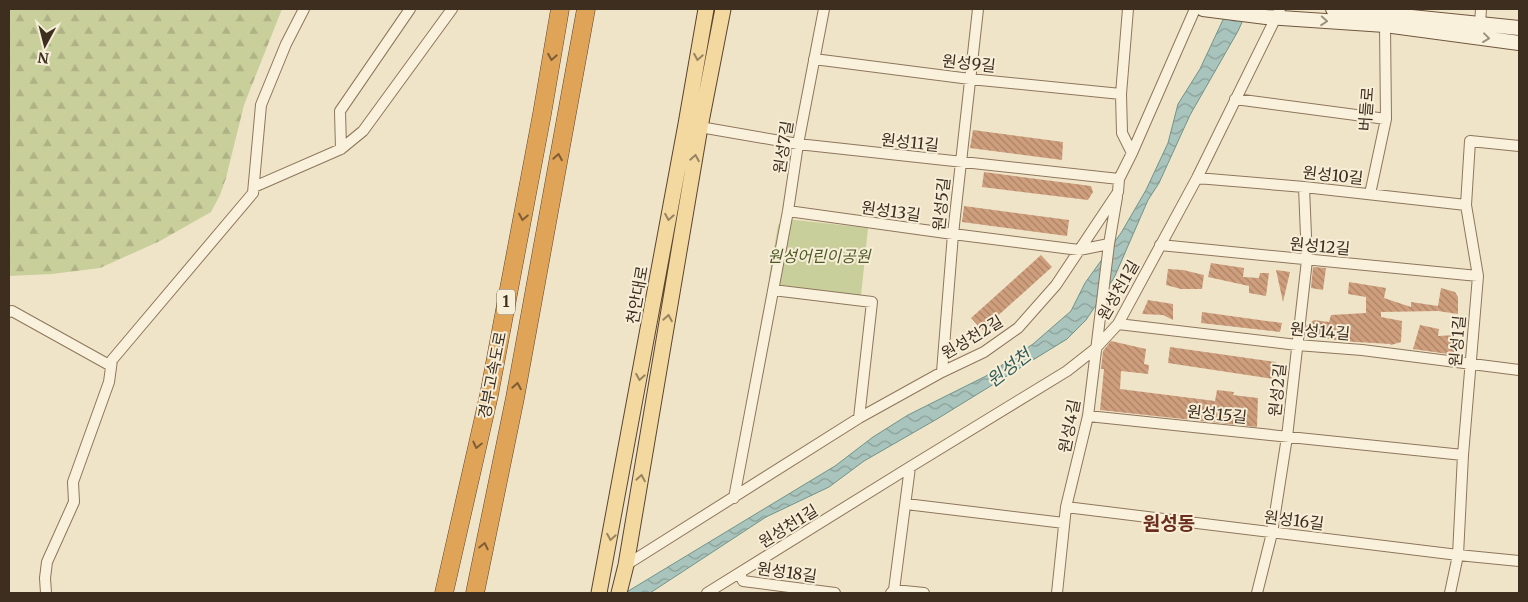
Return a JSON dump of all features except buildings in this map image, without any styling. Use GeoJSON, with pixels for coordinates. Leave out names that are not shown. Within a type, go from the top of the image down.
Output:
{"type":"FeatureCollection","features":[{"type":"Feature","properties":{"kind":"highway","name":"경부고속도로"},"geometry":{"type":"LineString","coordinates":[[444,593],[488,395],[542,114],[560,9]]}},
{"type":"Feature","properties":{"kind":"highway","name":"경부고속도로"},"geometry":{"type":"LineString","coordinates":[[474,593],[515,398],[586,9]]}},
{"type":"Feature","properties":{"kind":"main road","name":"천안대로"},"geometry":{"type":"LineString","coordinates":[[600,591],[683,144],[706,9]]}},
{"type":"Feature","properties":{"kind":"main road","name":"천안대로"},"geometry":{"type":"LineString","coordinates":[[619,593],[700,127],[723,9]]}},
{"type":"Feature","properties":{"kind":"street"},"geometry":{"type":"LineString","coordinates":[[46,593],[47,562],[74,502],[73,482],[110,382],[112,360],[253,193],[261,105],[286,44],[304,9]]}},
{"type":"Feature","properties":{"kind":"street"},"geometry":{"type":"LineString","coordinates":[[340,150],[340,111],[410,9]]}},
{"type":"Feature","properties":{"kind":"street"},"geometry":{"type":"LineString","coordinates":[[254,187],[340,150],[363,132],[452,9]]}},
{"type":"Feature","properties":{"kind":"street","name":"원성7길"},"geometry":{"type":"LineString","coordinates":[[734,498],[824,9]]}},
{"type":"Feature","properties":{"kind":"street","name":"원성5길"},"geometry":{"type":"LineString","coordinates":[[942,372],[953,234],[978,9]]}},
{"type":"Feature","properties":{"kind":"street"},"geometry":{"type":"LineString","coordinates":[[1128,9],[1121,94],[1122,133],[1132,154]]}},
{"type":"Feature","properties":{"kind":"street","name":"원성천2길"},"geometry":{"type":"LineString","coordinates":[[624,571],[859,418],[942,372],[984,352],[1018,328],[1056,285],[1118,192],[1119,179],[1132,154],[1195,9]]}},
{"type":"Feature","properties":{"kind":"street"},"geometry":{"type":"LineString","coordinates":[[1203,9],[1385,25],[1519,43]]}},
{"type":"Feature","properties":{"kind":"street"},"geometry":{"type":"LineString","coordinates":[[1333,9],[1408,12],[1480,24],[1519,28]]}},
{"type":"Feature","properties":{"kind":"street"},"geometry":{"type":"LineString","coordinates":[[1480,24],[1481,9]]}},
{"type":"Feature","properties":{"kind":"street","name":"원성천1길"},"geometry":{"type":"LineString","coordinates":[[710,592],[1067,371],[1095,349],[1118,324],[1197,178],[1274,14]]}},
{"type":"Feature","properties":{"kind":"street","name":"버들로"},"geometry":{"type":"LineString","coordinates":[[1370,194],[1386,120],[1385,25]]}},
{"type":"Feature","properties":{"kind":"street","name":"원성9길"},"geometry":{"type":"LineString","coordinates":[[814,60],[970,79],[1121,94]]}},
{"type":"Feature","properties":{"kind":"street"},"geometry":{"type":"LineString","coordinates":[[1235,99],[1386,120]]}},
{"type":"Feature","properties":{"kind":"street","name":"원성11길"},"geometry":{"type":"LineString","coordinates":[[700,127],[798,144],[1119,179]]}},
{"type":"Feature","properties":{"kind":"street","name":"원성1길"},"geometry":{"type":"LineString","coordinates":[[1450,593],[1458,555],[1462,455],[1478,276],[1466,205],[1470,141],[1519,146]]}},
{"type":"Feature","properties":{"kind":"street","name":"원성10길"},"geometry":{"type":"LineString","coordinates":[[1197,178],[1304,187],[1466,205]]}},
{"type":"Feature","properties":{"kind":"street","name":"원성2길"},"geometry":{"type":"LineString","coordinates":[[1257,593],[1272,533],[1287,437],[1307,260],[1304,187]]}},
{"type":"Feature","properties":{"kind":"street","name":"원성4길"},"geometry":{"type":"LineString","coordinates":[[1057,593],[1066,507],[1088,416],[1109,244],[1118,192]]}},
{"type":"Feature","properties":{"kind":"street","name":"원성13길"},"geometry":{"type":"LineString","coordinates":[[788,211],[1079,250],[1109,244]]}},
{"type":"Feature","properties":{"kind":"street","name":"원성12길"},"geometry":{"type":"LineString","coordinates":[[1160,245],[1478,276]]}},
{"type":"Feature","properties":{"kind":"street"},"geometry":{"type":"LineString","coordinates":[[773,290],[872,302],[859,418]]}},
{"type":"Feature","properties":{"kind":"street"},"geometry":{"type":"LineString","coordinates":[[9,312],[12,311],[112,366]]}},
{"type":"Feature","properties":{"kind":"street","name":"원성14길"},"geometry":{"type":"LineString","coordinates":[[1118,324],[1362,350],[1519,370]]}},
{"type":"Feature","properties":{"kind":"street","name":"원성15길"},"geometry":{"type":"LineString","coordinates":[[1088,416],[1462,455]]}},
{"type":"Feature","properties":{"kind":"street"},"geometry":{"type":"LineString","coordinates":[[910,467],[892,591],[924,593]]}},
{"type":"Feature","properties":{"kind":"street"},"geometry":{"type":"LineString","coordinates":[[906,504],[1064,523]]}},
{"type":"Feature","properties":{"kind":"street","name":"원성16길"},"geometry":{"type":"LineString","coordinates":[[1066,507],[1458,555],[1519,560]]}},
{"type":"Feature","properties":{"kind":"street","name":"원성18길"},"geometry":{"type":"LineString","coordinates":[[740,574],[743,581],[835,593]]}},
{"type":"Feature","properties":{"kind":"green space"},"geometry":{"type":"Polygon","coordinates":[[[9,9],[282,9],[244,105],[226,178],[211,212],[160,241],[100,268],[52,274],[9,276],[9,9]]]}},
{"type":"Feature","properties":{"kind":"green space","name":"원성어린이공원"},"geometry":{"type":"Polygon","coordinates":[[[787,219],[868,228],[861,296],[774,284],[769,278],[778,225],[787,219]]]}},
{"type":"Feature","properties":{"kind":"water","name":"원성천"},"geometry":{"type":"Polygon","coordinates":[[[1228,9],[1248,9],[1238,31],[1190,115],[1159,183],[1148,200],[1114,278],[1086,320],[1067,339],[937,419],[864,461],[829,487],[766,517],[650,593],[625,593],[835,466],[873,437],[908,415],[986,376],[1033,344],[1071,311],[1085,283],[1121,233],[1146,190],[1168,143],[1178,104],[1200,69],[1228,9]]]}},
{"type":"Feature","properties":{"kind":"district","name":"원성동"},"geometry":{"type":"Point","coordinates":[1169,523]}}]}
